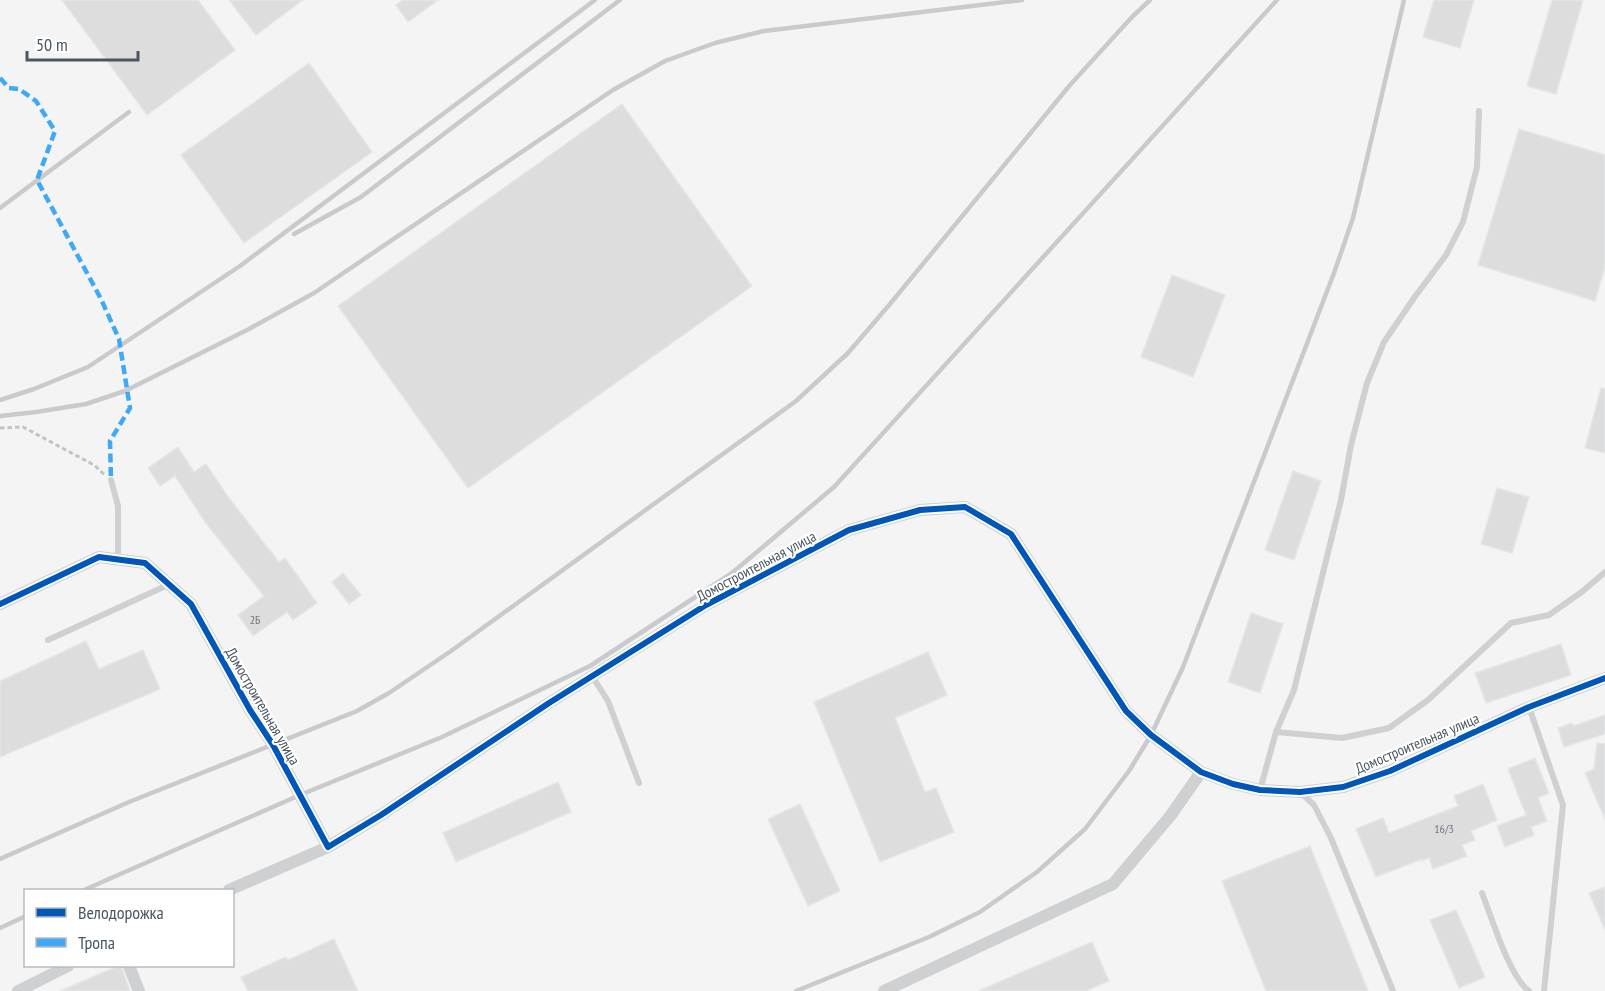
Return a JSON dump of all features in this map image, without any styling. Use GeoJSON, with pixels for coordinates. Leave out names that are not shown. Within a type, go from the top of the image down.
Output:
{"type":"FeatureCollection","features":[{"type":"Feature","properties":{"kind":"street","name":"Домостроительная улица"},"geometry":{"type":"LineString","coordinates":[[0,604],[99,557],[145,563],[190,604],[250,710],[273,745],[328,847],[381,815],[549,703],[706,606],[849,530],[920,510],[965,507],[1011,534],[1126,711],[1151,735],[1201,772],[1233,784],[1260,790],[1300,792],[1343,787],[1390,771],[1529,707],[1605,678]]}},
{"type":"Feature","properties":{"kind":"street"},"geometry":{"type":"LineString","coordinates":[[884,991],[1113,884],[1171,814],[1201,772]]}},
{"type":"Feature","properties":{"kind":"street"},"geometry":{"type":"LineString","coordinates":[[234,889],[328,847]]}},
{"type":"Feature","properties":{"kind":"street"},"geometry":{"type":"LineString","coordinates":[[18,991],[66,967]]}},
{"type":"Feature","properties":{"kind":"street"},"geometry":{"type":"LineString","coordinates":[[129,967],[139,991]]}},
{"type":"Feature","properties":{"kind":"lane"},"geometry":{"type":"LineString","coordinates":[[1260,790],[1276,732],[1294,690],[1367,383],[1384,342],[1446,255],[1462,222],[1477,168],[1479,111]]}},
{"type":"Feature","properties":{"kind":"lane"},"geometry":{"type":"LineString","coordinates":[[111,480],[118,506],[118,560]]}},
{"type":"Feature","properties":{"kind":"lane"},"geometry":{"type":"LineString","coordinates":[[1276,732],[1342,738],[1389,728],[1428,700],[1511,623],[1549,615],[1605,572]]}},
{"type":"Feature","properties":{"kind":"lane"},"geometry":{"type":"LineString","coordinates":[[48,640],[170,584]]}},
{"type":"Feature","properties":{"kind":"lane"},"geometry":{"type":"LineString","coordinates":[[592,676],[608,701],[639,783]]}},
{"type":"Feature","properties":{"kind":"lane"},"geometry":{"type":"LineString","coordinates":[[1529,707],[1563,805],[1544,991]]}},
{"type":"Feature","properties":{"kind":"lane"},"geometry":{"type":"LineString","coordinates":[[1300,792],[1314,805],[1331,838],[1393,991]]}},
{"type":"Feature","properties":{"kind":"lane"},"geometry":{"type":"LineString","coordinates":[[1482,894],[1511,968],[1522,986],[1529,991]]}},
{"type":"Feature","properties":{"kind":"path"},"geometry":{"type":"LineString","coordinates":[[0,428],[22,427],[94,465],[111,480]]}},
{"type":"Feature","properties":{"kind":"building"},"geometry":{"type":"Polygon","coordinates":[[[62,0],[198,0],[235,50],[147,115],[62,0]]]}},
{"type":"Feature","properties":{"kind":"building"},"geometry":{"type":"Polygon","coordinates":[[[229,0],[303,0],[256,35],[229,0]]]}},
{"type":"Feature","properties":{"kind":"building"},"geometry":{"type":"Polygon","coordinates":[[[403,0],[438,0],[408,22],[396,5],[403,0]]]}},
{"type":"Feature","properties":{"kind":"building"},"geometry":{"type":"Polygon","coordinates":[[[1434,0],[1474,0],[1460,48],[1423,37],[1434,0]]]}},
{"type":"Feature","properties":{"kind":"building"},"geometry":{"type":"Polygon","coordinates":[[[1552,0],[1583,0],[1556,94],[1527,86],[1552,0]]]}},
{"type":"Feature","properties":{"kind":"building"},"geometry":{"type":"Polygon","coordinates":[[[309,63],[372,152],[244,243],[181,155],[309,63]]]}},
{"type":"Feature","properties":{"kind":"building"},"geometry":{"type":"Polygon","coordinates":[[[622,104],[752,286],[468,488],[338,306],[622,104]]]}},
{"type":"Feature","properties":{"kind":"building"},"geometry":{"type":"Polygon","coordinates":[[[1519,129],[1605,155],[1605,267],[1595,301],[1478,265],[1519,129]]]}},
{"type":"Feature","properties":{"kind":"building"},"geometry":{"type":"Polygon","coordinates":[[[1172,275],[1225,295],[1193,377],[1141,357],[1172,275]]]}},
{"type":"Feature","properties":{"kind":"building"},"geometry":{"type":"Polygon","coordinates":[[[1601,388],[1605,389],[1605,453],[1585,448],[1601,388]]]}},
{"type":"Feature","properties":{"kind":"building"},"geometry":{"type":"Polygon","coordinates":[[[178,447],[194,472],[206,464],[229,498],[279,562],[285,558],[317,603],[293,620],[287,612],[253,636],[238,615],[264,596],[205,522],[175,476],[160,486],[148,468],[178,447]]]}},
{"type":"Feature","properties":{"kind":"building"},"geometry":{"type":"Polygon","coordinates":[[[1293,471],[1321,481],[1294,560],[1265,550],[1293,471]]]}},
{"type":"Feature","properties":{"kind":"building"},"geometry":{"type":"Polygon","coordinates":[[[1497,488],[1529,497],[1512,553],[1481,544],[1497,488]]]}},
{"type":"Feature","properties":{"kind":"building"},"geometry":{"type":"Polygon","coordinates":[[[343,573],[361,595],[349,604],[332,582],[343,573]]]}},
{"type":"Feature","properties":{"kind":"building"},"geometry":{"type":"Polygon","coordinates":[[[1251,613],[1283,624],[1260,693],[1228,682],[1251,613]]]}},
{"type":"Feature","properties":{"kind":"building"},"geometry":{"type":"Polygon","coordinates":[[[86,641],[99,669],[143,650],[160,689],[0,757],[0,681],[86,641]]]}},
{"type":"Feature","properties":{"kind":"building"},"geometry":{"type":"Polygon","coordinates":[[[1561,644],[1571,675],[1486,703],[1475,673],[1561,644]]]}},
{"type":"Feature","properties":{"kind":"building"},"geometry":{"type":"Polygon","coordinates":[[[928,652],[947,695],[895,718],[925,792],[936,788],[954,832],[880,862],[814,702],[928,652]]]}},
{"type":"Feature","properties":{"kind":"building"},"geometry":{"type":"Polygon","coordinates":[[[1605,715],[1605,734],[1564,747],[1558,728],[1572,723],[1573,726],[1605,715]]]}},
{"type":"Feature","properties":{"kind":"building"},"geometry":{"type":"Polygon","coordinates":[[[1597,743],[1605,744],[1605,819],[1585,773],[1594,769],[1597,743]]]}},
{"type":"Feature","properties":{"kind":"building"},"geometry":{"type":"Polygon","coordinates":[[[1535,758],[1549,793],[1538,798],[1547,821],[1531,827],[1534,835],[1505,847],[1497,826],[1526,815],[1508,769],[1535,758]]]}},
{"type":"Feature","properties":{"kind":"building"},"geometry":{"type":"Polygon","coordinates":[[[558,782],[571,812],[456,862],[443,833],[558,782]]]}},
{"type":"Feature","properties":{"kind":"building"},"geometry":{"type":"Polygon","coordinates":[[[1483,784],[1497,820],[1471,831],[1475,840],[1462,845],[1467,856],[1433,869],[1429,858],[1422,861],[1422,859],[1376,877],[1356,829],[1383,818],[1389,833],[1458,806],[1454,796],[1483,784]]]}},
{"type":"Feature","properties":{"kind":"building"},"geometry":{"type":"Polygon","coordinates":[[[800,804],[840,891],[808,906],[768,819],[800,804]]]}},
{"type":"Feature","properties":{"kind":"building"},"geometry":{"type":"Polygon","coordinates":[[[1310,846],[1368,991],[1266,991],[1222,881],[1310,846]]]}},
{"type":"Feature","properties":{"kind":"building"},"geometry":{"type":"Polygon","coordinates":[[[1605,887],[1605,930],[1589,893],[1605,887]]]}},
{"type":"Feature","properties":{"kind":"building"},"geometry":{"type":"Polygon","coordinates":[[[1456,910],[1485,977],[1459,988],[1430,920],[1456,910]]]}},
{"type":"Feature","properties":{"kind":"building"},"geometry":{"type":"Polygon","coordinates":[[[334,939],[358,991],[248,991],[241,977],[286,957],[288,960],[334,939]]]}},
{"type":"Feature","properties":{"kind":"building"},"geometry":{"type":"Polygon","coordinates":[[[1092,942],[1109,981],[1086,991],[978,991],[1092,942]]]}},
{"type":"Feature","properties":{"kind":"building"},"geometry":{"type":"Polygon","coordinates":[[[116,967],[121,967],[130,991],[60,991],[116,967]]]}},
{"type":"Feature","properties":{"kind":"railway"},"geometry":{"type":"LineString","coordinates":[[0,400],[88,367],[240,266],[595,0]]}},
{"type":"Feature","properties":{"kind":"railway"},"geometry":{"type":"LineString","coordinates":[[294,234],[361,197],[620,0]]}},
{"type":"Feature","properties":{"kind":"railway"},"geometry":{"type":"LineString","coordinates":[[0,416],[86,404],[125,391],[249,329],[314,293],[613,90],[665,61],[715,43],[764,31],[1022,0]]}},
{"type":"Feature","properties":{"kind":"railway"},"geometry":{"type":"LineString","coordinates":[[0,859],[129,802],[357,711],[389,693],[451,651],[796,401],[848,353],[1070,85],[1150,0]]}},
{"type":"Feature","properties":{"kind":"railway"},"geometry":{"type":"LineString","coordinates":[[86,889],[300,795],[442,737],[590,666],[732,573],[834,487],[1277,0]]}},
{"type":"Feature","properties":{"kind":"railway"},"geometry":{"type":"LineString","coordinates":[[796,991],[929,937],[980,912],[1037,872],[1085,829],[1129,771],[1151,735],[1183,667],[1334,273],[1353,218],[1404,0]]}},
{"type":"Feature","properties":{"kind":"railway"},"geometry":{"type":"LineString","coordinates":[[0,208],[129,112]]}},
{"type":"Feature","properties":{"kind":"railway"},"geometry":{"type":"LineString","coordinates":[[0,928],[24,917]]}},
{"type":"Feature","properties":{"kind":"marked path"},"geometry":{"type":"LineString","coordinates":[[0,78],[9,88],[19,89],[36,101],[55,131],[37,180],[101,299],[119,339],[130,408],[110,441],[111,480]]}},
{"type":"Feature","properties":{"kind":"cycle path"},"geometry":{"type":"LineString","coordinates":[[0,604],[99,557],[145,563],[191,604],[250,710],[273,745],[328,847],[381,815],[549,703],[706,605],[849,530],[920,510],[965,507],[1011,534],[1126,711],[1151,735],[1201,772],[1233,784],[1260,790],[1300,792],[1343,787],[1390,771],[1529,707],[1605,678]]}}]}
